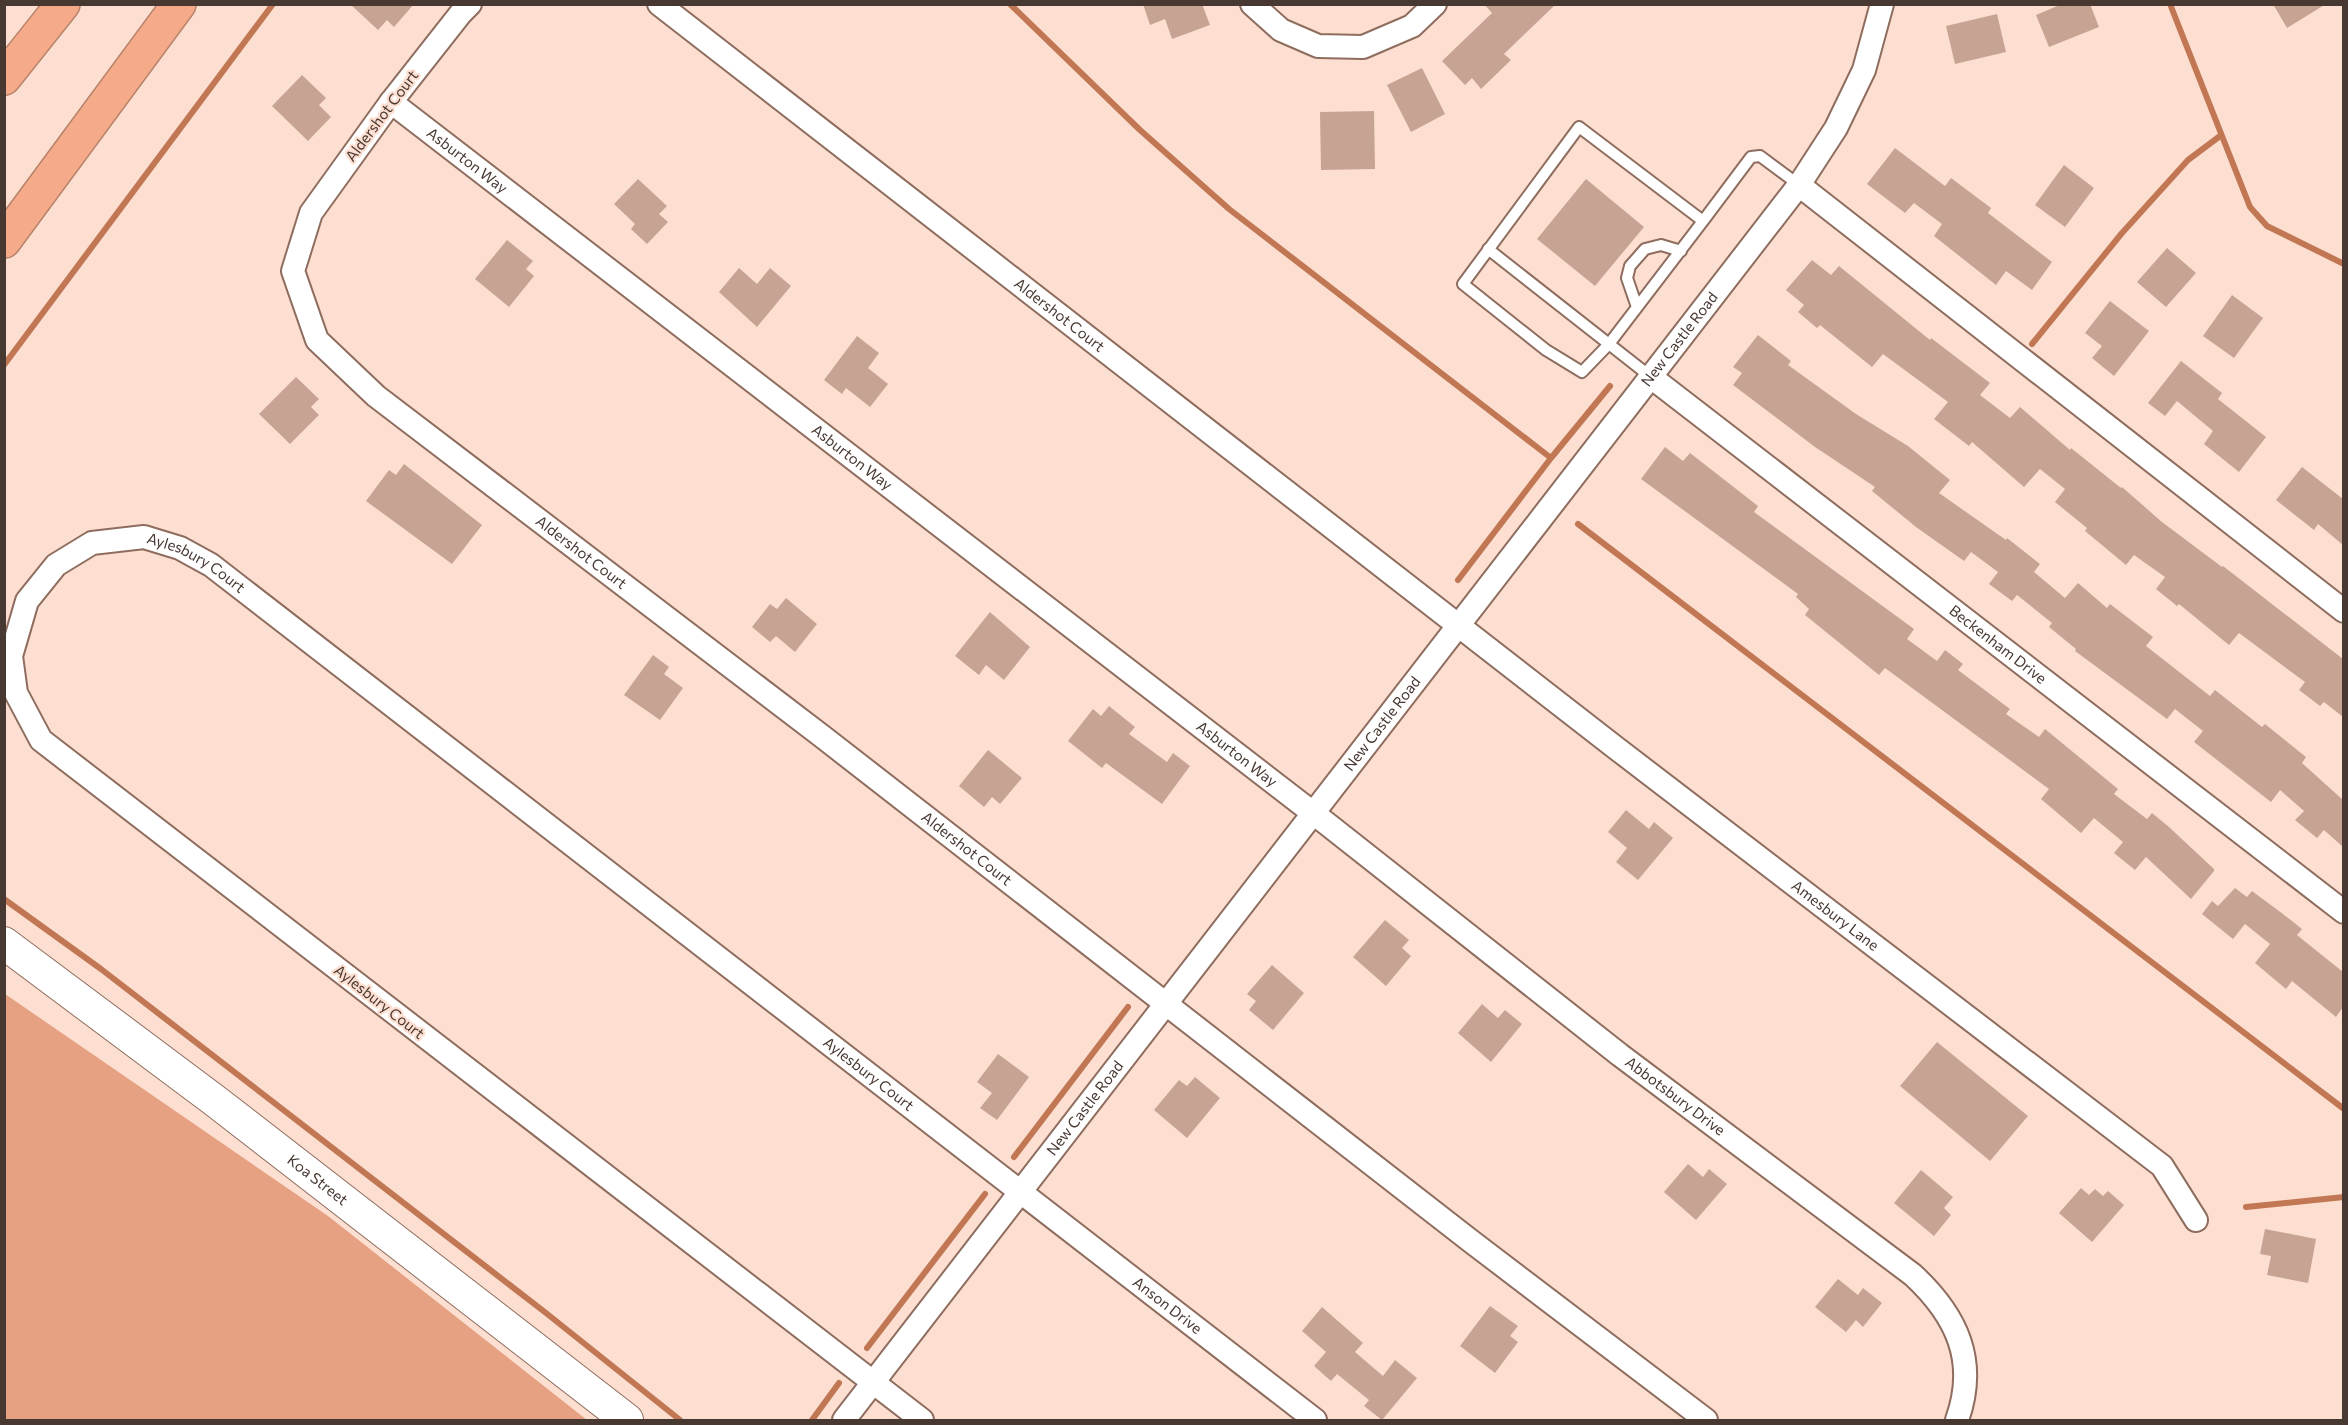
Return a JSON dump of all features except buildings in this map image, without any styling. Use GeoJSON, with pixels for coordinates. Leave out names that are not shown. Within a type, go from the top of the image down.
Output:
{"type":"FeatureCollection","features":[{"type":"Feature","properties":{"kind":"highway"},"geometry":{"type":"LineString","coordinates":[[4,78],[63,4]]}},
{"type":"Feature","properties":{"kind":"highway"},"geometry":{"type":"LineString","coordinates":[[4,241],[179,4]]}},
{"type":"Feature","properties":{"kind":"main road","name":"Koa Street"},"geometry":{"type":"LineString","coordinates":[[4,943],[214,1100],[627,1420]]}},
{"type":"Feature","properties":{"kind":"street","name":"Aldershot Court"},"geometry":{"type":"LineString","coordinates":[[470,4],[391,102],[311,213],[293,271],[317,340],[376,396],[804,722],[1166,1003]]}},
{"type":"Feature","properties":{"kind":"street","name":"Aldershot Court"},"geometry":{"type":"LineString","coordinates":[[659,4],[1458,625]]}},
{"type":"Feature","properties":{"kind":"street"},"geometry":{"type":"LineString","coordinates":[[1252,4],[1281,30],[1318,46],[1363,46],[1412,26],[1435,4]]}},
{"type":"Feature","properties":{"kind":"street","name":"New Castle Road"},"geometry":{"type":"LineString","coordinates":[[844,1420],[1799,185],[1836,128],[1864,70],[1882,4]]}},
{"type":"Feature","properties":{"kind":"street","name":"Asburton Way"},"geometry":{"type":"LineString","coordinates":[[391,102],[1314,814]]}},
{"type":"Feature","properties":{"kind":"street"},"geometry":{"type":"LineString","coordinates":[[1799,185],[2343,611]]}},
{"type":"Feature","properties":{"kind":"street","name":"Beckenham Drive"},"geometry":{"type":"LineString","coordinates":[[1651,377],[2343,912]]}},
{"type":"Feature","properties":{"kind":"street","name":"Aylesbury Court"},"geometry":{"type":"LineString","coordinates":[[873,1383],[40,740],[16,693],[11,656],[27,602],[56,566],[92,543],[144,537],[180,548],[211,565],[1020,1192]]}},
{"type":"Feature","properties":{"kind":"street","name":"Amesbury Lane"},"geometry":{"type":"LineString","coordinates":[[1458,625],[2162,1166],[2196,1220]]}},
{"type":"Feature","properties":{"kind":"street","name":"Abbotsbury Drive"},"geometry":{"type":"LineString","coordinates":[[1314,814],[1620,1055],[1925,1287],[1948,1313],[1961,1348],[1964,1389],[1957,1420]]}},
{"type":"Feature","properties":{"kind":"street"},"geometry":{"type":"LineString","coordinates":[[1166,1003],[1472,1242],[1706,1420]]}},
{"type":"Feature","properties":{"kind":"street","name":"Anson Drive"},"geometry":{"type":"LineString","coordinates":[[1020,1192],[1315,1420]]}},
{"type":"Feature","properties":{"kind":"street"},"geometry":{"type":"LineString","coordinates":[[873,1383],[922,1420]]}},
{"type":"Feature","properties":{"kind":"lane"},"geometry":{"type":"LineString","coordinates":[[1703,221],[1579,127],[1463,284],[1546,350],[1582,372],[1609,344],[1681,251],[1751,157],[1760,156],[1799,185]]}},
{"type":"Feature","properties":{"kind":"lane"},"geometry":{"type":"LineString","coordinates":[[1637,307],[1627,278],[1630,266],[1644,249],[1661,245],[1681,251]]}},
{"type":"Feature","properties":{"kind":"lane"},"geometry":{"type":"LineString","coordinates":[[1488,249],[1651,377]]}},
{"type":"Feature","properties":{"kind":"shaded area"},"geometry":{"type":"Polygon","coordinates":[[[5,994],[328,1216],[587,1420],[5,1420],[5,994]]]}},
{"type":"Feature","properties":{"kind":"waterway"},"geometry":{"type":"LineString","coordinates":[[4,365],[273,4]]}},
{"type":"Feature","properties":{"kind":"waterway"},"geometry":{"type":"LineString","coordinates":[[1010,4],[1140,130],[1229,209],[1551,458]]}},
{"type":"Feature","properties":{"kind":"waterway"},"geometry":{"type":"LineString","coordinates":[[2170,4],[2250,207],[2267,226],[2344,264]]}},
{"type":"Feature","properties":{"kind":"waterway"},"geometry":{"type":"LineString","coordinates":[[2032,344],[2122,233],[2188,160],[2220,136]]}},
{"type":"Feature","properties":{"kind":"waterway"},"geometry":{"type":"LineString","coordinates":[[1458,580],[1551,458],[1610,386]]}},
{"type":"Feature","properties":{"kind":"waterway"},"geometry":{"type":"LineString","coordinates":[[1578,524],[2344,1109]]}},
{"type":"Feature","properties":{"kind":"waterway"},"geometry":{"type":"LineString","coordinates":[[4,899],[101,969],[546,1313],[680,1420]]}},
{"type":"Feature","properties":{"kind":"waterway"},"geometry":{"type":"LineString","coordinates":[[1014,1157],[1128,1007]]}},
{"type":"Feature","properties":{"kind":"waterway"},"geometry":{"type":"LineString","coordinates":[[867,1348],[985,1194]]}},
{"type":"Feature","properties":{"kind":"waterway"},"geometry":{"type":"LineString","coordinates":[[2246,1207],[2344,1197]]}},
{"type":"Feature","properties":{"kind":"waterway"},"geometry":{"type":"LineString","coordinates":[[812,1420],[839,1383]]}}]}
